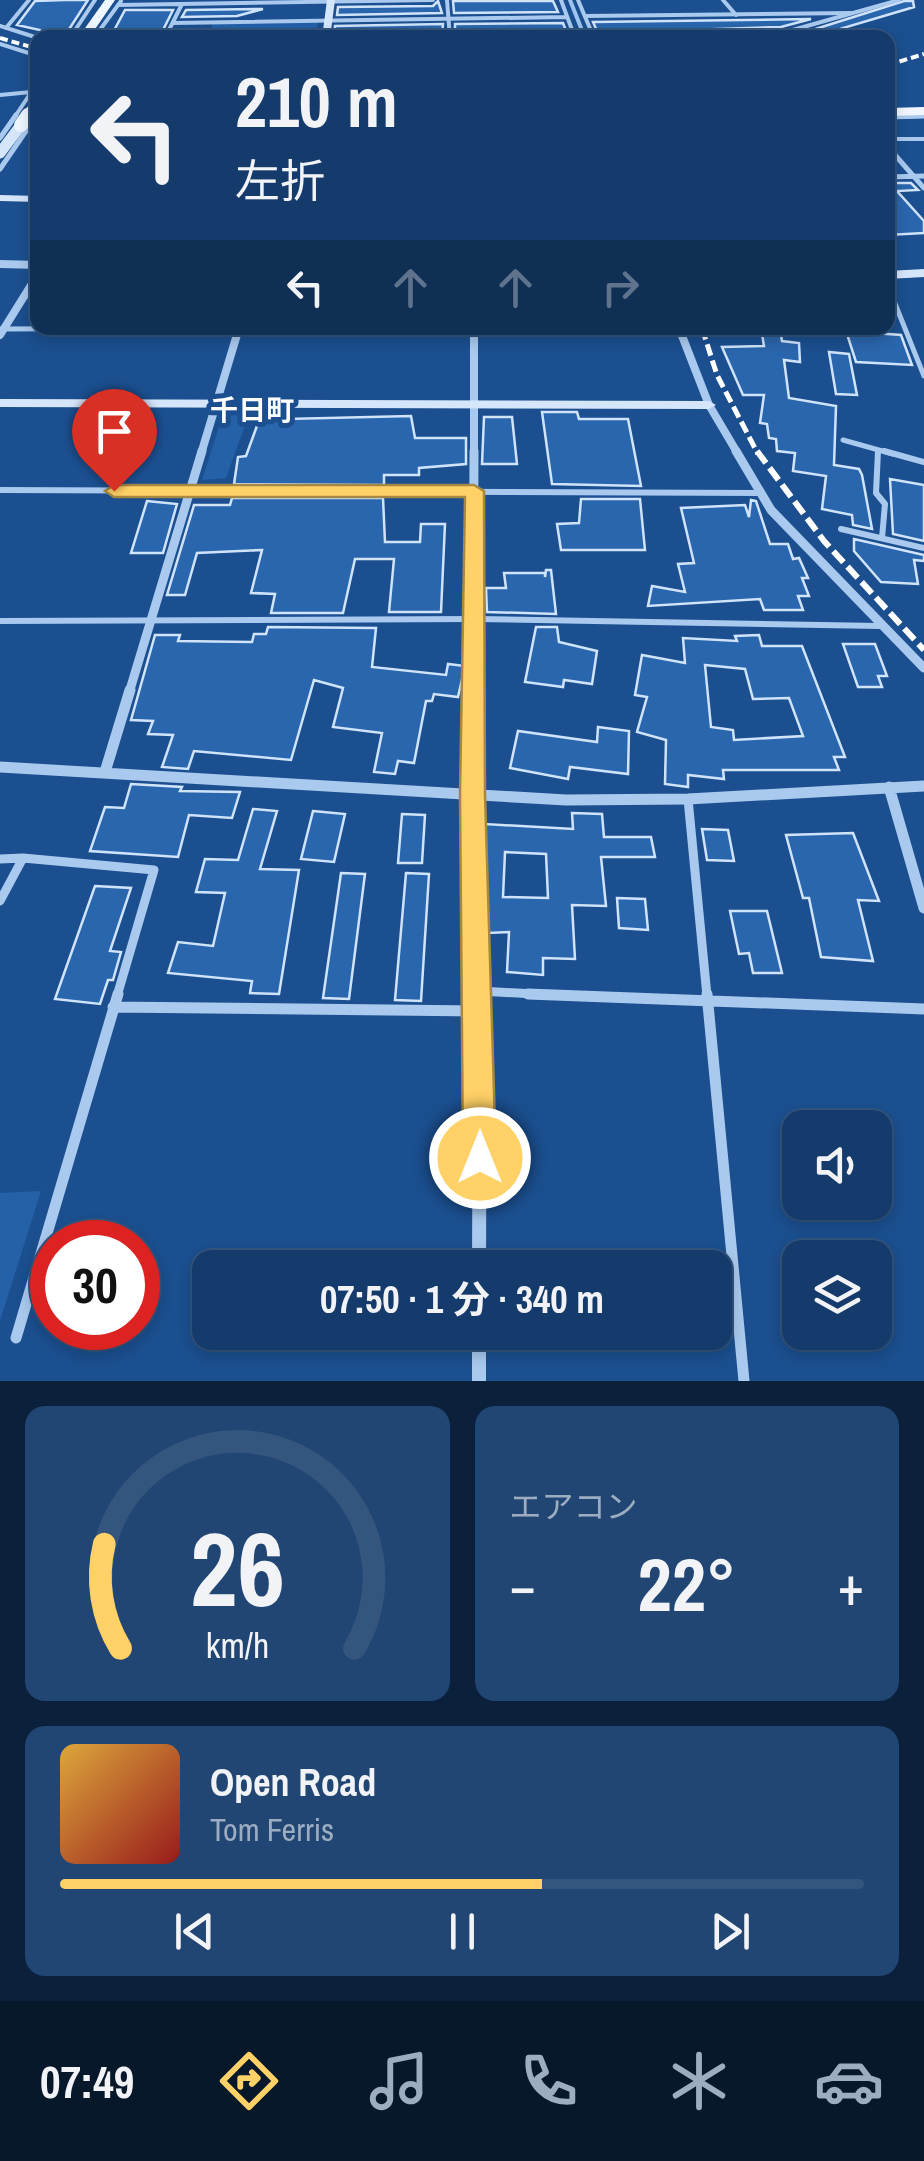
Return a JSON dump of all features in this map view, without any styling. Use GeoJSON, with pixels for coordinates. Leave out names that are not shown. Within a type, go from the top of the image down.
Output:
{"type":"FeatureCollection","features":[{"type":"Feature","properties":{"kind":"main road"},"geometry":{"type":"LineString","coordinates":[[91,30],[117,2]]}},
{"type":"Feature","properties":{"kind":"main road"},"geometry":{"type":"LineString","coordinates":[[895,115],[924,113]]}},
{"type":"Feature","properties":{"kind":"street"},"geometry":{"type":"LineString","coordinates":[[29,0],[3,27],[30,35]]}},
{"type":"Feature","properties":{"kind":"street"},"geometry":{"type":"LineString","coordinates":[[75,30],[94,0]]}},
{"type":"Feature","properties":{"kind":"street"},"geometry":{"type":"LineString","coordinates":[[99,30],[117,2],[433,0]]}},
{"type":"Feature","properties":{"kind":"street"},"geometry":{"type":"LineString","coordinates":[[560,0],[572,30]]}},
{"type":"Feature","properties":{"kind":"street"},"geometry":{"type":"LineString","coordinates":[[578,0],[591,30]]}},
{"type":"Feature","properties":{"kind":"street"},"geometry":{"type":"LineString","coordinates":[[724,0],[736,15]]}},
{"type":"Feature","properties":{"kind":"street"},"geometry":{"type":"LineString","coordinates":[[799,30],[899,0]]}},
{"type":"Feature","properties":{"kind":"street"},"geometry":{"type":"LineString","coordinates":[[327,30],[331,1]]}},
{"type":"Feature","properties":{"kind":"street"},"geometry":{"type":"LineString","coordinates":[[169,30],[182,4]]}},
{"type":"Feature","properties":{"kind":"street"},"geometry":{"type":"LineString","coordinates":[[172,23],[568,18]]}},
{"type":"Feature","properties":{"kind":"street"},"geometry":{"type":"LineString","coordinates":[[203,30],[206,22]]}},
{"type":"Feature","properties":{"kind":"street"},"geometry":{"type":"LineString","coordinates":[[0,44],[30,53]]}},
{"type":"Feature","properties":{"kind":"street"},"geometry":{"type":"LineString","coordinates":[[0,95],[30,97]]}},
{"type":"Feature","properties":{"kind":"street"},"geometry":{"type":"LineString","coordinates":[[0,138],[2,124],[30,125]]}},
{"type":"Feature","properties":{"kind":"street"},"geometry":{"type":"LineString","coordinates":[[0,153],[30,125]]}},
{"type":"Feature","properties":{"kind":"street"},"geometry":{"type":"LineString","coordinates":[[0,169],[30,125]]}},
{"type":"Feature","properties":{"kind":"street"},"geometry":{"type":"LineString","coordinates":[[895,156],[924,188]]}},
{"type":"Feature","properties":{"kind":"street"},"geometry":{"type":"LineString","coordinates":[[895,177],[924,176]]}},
{"type":"Feature","properties":{"kind":"street"},"geometry":{"type":"LineString","coordinates":[[0,198],[30,199]]}},
{"type":"Feature","properties":{"kind":"street"},"geometry":{"type":"LineString","coordinates":[[0,264],[30,265]]}},
{"type":"Feature","properties":{"kind":"street"},"geometry":{"type":"LineString","coordinates":[[895,275],[924,273]]}},
{"type":"Feature","properties":{"kind":"street"},"geometry":{"type":"LineString","coordinates":[[1,331],[30,286]]}},
{"type":"Feature","properties":{"kind":"street"},"geometry":{"type":"LineString","coordinates":[[105,772],[236,335]]}},
{"type":"Feature","properties":{"kind":"street"},"geometry":{"type":"LineString","coordinates":[[474,335],[476,620],[472,794],[480,990],[479,1250]]}},
{"type":"Feature","properties":{"kind":"street"},"geometry":{"type":"LineString","coordinates":[[681,335],[710,405],[771,510],[924,668]]}},
{"type":"Feature","properties":{"kind":"street"},"geometry":{"type":"LineString","coordinates":[[0,404],[710,405]]}},
{"type":"Feature","properties":{"kind":"street"},"geometry":{"type":"LineString","coordinates":[[0,767],[566,800],[688,799],[924,786]]}},
{"type":"Feature","properties":{"kind":"street"},"geometry":{"type":"LineString","coordinates":[[889,787],[924,908]]}},
{"type":"Feature","properties":{"kind":"street"},"geometry":{"type":"LineString","coordinates":[[479,1350],[479,1381]]}},
{"type":"Feature","properties":{"kind":"lane"},"geometry":{"type":"LineString","coordinates":[[446,0],[449,30]]}},
{"type":"Feature","properties":{"kind":"lane"},"geometry":{"type":"LineString","coordinates":[[585,16],[851,13]]}},
{"type":"Feature","properties":{"kind":"lane"},"geometry":{"type":"LineString","coordinates":[[895,139],[924,138]]}},
{"type":"Feature","properties":{"kind":"lane"},"geometry":{"type":"LineString","coordinates":[[895,304],[924,376]]}},
{"type":"Feature","properties":{"kind":"lane"},"geometry":{"type":"LineString","coordinates":[[1,331],[30,331]]}},
{"type":"Feature","properties":{"kind":"lane"},"geometry":{"type":"LineString","coordinates":[[843,440],[924,462]]}},
{"type":"Feature","properties":{"kind":"lane"},"geometry":{"type":"LineString","coordinates":[[878,451],[876,493],[885,504],[882,538]]}},
{"type":"Feature","properties":{"kind":"lane"},"geometry":{"type":"LineString","coordinates":[[0,490],[761,493]]}},
{"type":"Feature","properties":{"kind":"lane"},"geometry":{"type":"LineString","coordinates":[[841,528],[924,548]]}},
{"type":"Feature","properties":{"kind":"lane"},"geometry":{"type":"LineString","coordinates":[[0,621],[476,620],[880,626]]}},
{"type":"Feature","properties":{"kind":"lane"},"geometry":{"type":"LineString","coordinates":[[688,799],[744,1381]]}},
{"type":"Feature","properties":{"kind":"lane"},"geometry":{"type":"LineString","coordinates":[[0,901],[22,858]]}},
{"type":"Feature","properties":{"kind":"lane"},"geometry":{"type":"LineString","coordinates":[[0,859],[154,870],[16,1338]]}},
{"type":"Feature","properties":{"kind":"lane"},"geometry":{"type":"LineString","coordinates":[[480,990],[707,1004],[924,1008]]}},
{"type":"Feature","properties":{"kind":"lane"},"geometry":{"type":"LineString","coordinates":[[113,1006],[480,1011]]}},
{"type":"Feature","properties":{"kind":"shaded area"},"geometry":{"type":"Polygon","coordinates":[[[318,23],[317,30],[210,30],[213,24],[318,23]]]}},
{"type":"Feature","properties":{"kind":"shaded area","name":"千日町"},"geometry":{"type":"Polygon","coordinates":[[[224,411],[250,412],[226,478],[202,480],[224,411]]]}},
{"type":"Feature","properties":{"kind":"shaded area"},"geometry":{"type":"Polygon","coordinates":[[[41,1191],[0,1321],[0,1193],[41,1191]]]}},
{"type":"Feature","properties":{"kind":"building"},"geometry":{"type":"Polygon","coordinates":[[[88,0],[69,30],[17,25],[35,1],[88,0]]]}},
{"type":"Feature","properties":{"kind":"building"},"geometry":{"type":"Polygon","coordinates":[[[438,1],[442,13],[337,15],[338,7],[433,6],[438,1]]]}},
{"type":"Feature","properties":{"kind":"building"},"geometry":{"type":"Polygon","coordinates":[[[453,1],[553,1],[558,12],[454,13],[453,1]]]}},
{"type":"Feature","properties":{"kind":"building"},"geometry":{"type":"Polygon","coordinates":[[[913,1],[914,7],[843,28],[847,30],[812,30],[913,1]]]}},
{"type":"Feature","properties":{"kind":"building"},"geometry":{"type":"Polygon","coordinates":[[[263,9],[237,16],[182,17],[186,10],[263,9]]]}},
{"type":"Feature","properties":{"kind":"building"},"geometry":{"type":"Polygon","coordinates":[[[125,10],[173,10],[163,30],[114,30],[125,10]]]}},
{"type":"Feature","properties":{"kind":"building"},"geometry":{"type":"Polygon","coordinates":[[[811,19],[781,27],[688,30],[596,30],[593,22],[811,19]]]}},
{"type":"Feature","properties":{"kind":"building"},"geometry":{"type":"Polygon","coordinates":[[[563,23],[566,30],[455,30],[455,24],[563,23]]]}},
{"type":"Feature","properties":{"kind":"building"},"geometry":{"type":"Polygon","coordinates":[[[443,24],[442,30],[335,30],[335,26],[443,24]]]}},
{"type":"Feature","properties":{"kind":"building"},"geometry":{"type":"Polygon","coordinates":[[[895,183],[911,183],[918,190],[897,191],[924,221],[924,233],[895,235],[895,183]]]}},
{"type":"Feature","properties":{"kind":"building"},"geometry":{"type":"Polygon","coordinates":[[[762,335],[781,335],[782,341],[799,343],[800,362],[784,360],[789,398],[836,406],[834,465],[859,469],[872,529],[853,525],[852,515],[822,509],[826,476],[793,471],[795,453],[777,451],[776,439],[769,438],[767,424],[760,423],[764,395],[743,395],[722,347],[764,346],[762,335]]]}},
{"type":"Feature","properties":{"kind":"building"},"geometry":{"type":"Polygon","coordinates":[[[847,335],[895,335],[901,335],[912,365],[856,362],[847,335]]]}},
{"type":"Feature","properties":{"kind":"building"},"geometry":{"type":"Polygon","coordinates":[[[829,352],[849,354],[857,395],[836,394],[829,352]]]}},
{"type":"Feature","properties":{"kind":"building"},"geometry":{"type":"Polygon","coordinates":[[[262,412],[277,412],[277,416],[287,415],[286,419],[411,416],[415,438],[466,438],[466,464],[419,468],[419,475],[384,475],[384,485],[234,484],[238,457],[246,456],[262,412]]]}},
{"type":"Feature","properties":{"kind":"building"},"geometry":{"type":"Polygon","coordinates":[[[542,412],[577,412],[579,419],[628,419],[641,486],[552,484],[542,412]]]}},
{"type":"Feature","properties":{"kind":"building"},"geometry":{"type":"Polygon","coordinates":[[[484,417],[512,417],[517,464],[482,464],[484,417]]]}},
{"type":"Feature","properties":{"kind":"building"},"geometry":{"type":"Polygon","coordinates":[[[890,479],[924,485],[924,541],[893,534],[890,479]]]}},
{"type":"Feature","properties":{"kind":"building"},"geometry":{"type":"Polygon","coordinates":[[[232,498],[383,498],[385,542],[420,542],[421,524],[445,524],[441,612],[389,612],[394,559],[355,559],[343,613],[271,613],[275,594],[251,593],[262,550],[197,553],[185,595],[167,595],[194,505],[230,505],[232,498]]]}},
{"type":"Feature","properties":{"kind":"building"},"geometry":{"type":"Polygon","coordinates":[[[581,499],[640,499],[645,550],[561,550],[557,524],[579,523],[581,499]]]}},
{"type":"Feature","properties":{"kind":"building"},"geometry":{"type":"Polygon","coordinates":[[[751,500],[756,501],[770,544],[788,544],[793,559],[799,558],[808,578],[802,578],[809,596],[798,596],[803,610],[764,610],[760,599],[648,606],[652,586],[685,592],[678,564],[694,563],[681,508],[745,505],[749,517],[751,500]]]}},
{"type":"Feature","properties":{"kind":"building"},"geometry":{"type":"Polygon","coordinates":[[[147,501],[177,504],[163,553],[131,553],[147,501]]]}},
{"type":"Feature","properties":{"kind":"building"},"geometry":{"type":"Polygon","coordinates":[[[854,539],[924,555],[924,561],[914,560],[918,584],[881,582],[854,551],[854,539]]]}},
{"type":"Feature","properties":{"kind":"building"},"geometry":{"type":"Polygon","coordinates":[[[546,570],[551,570],[556,614],[487,612],[486,588],[506,588],[504,573],[545,573],[545,577],[546,570]]]}},
{"type":"Feature","properties":{"kind":"building"},"geometry":{"type":"Polygon","coordinates":[[[268,627],[376,628],[372,667],[446,675],[448,664],[465,666],[458,697],[434,694],[432,701],[426,701],[414,763],[398,761],[395,774],[374,772],[382,733],[333,727],[343,688],[314,680],[291,760],[194,751],[188,769],[162,767],[173,735],[148,734],[153,721],[131,720],[155,635],[180,635],[178,641],[252,642],[254,634],[266,634],[268,627]]]}},
{"type":"Feature","properties":{"kind":"building"},"geometry":{"type":"Polygon","coordinates":[[[536,627],[557,627],[559,642],[597,651],[592,684],[564,680],[563,687],[525,682],[536,627]]]}},
{"type":"Feature","properties":{"kind":"building"},"geometry":{"type":"Polygon","coordinates":[[[759,635],[762,646],[802,646],[845,757],[834,757],[839,770],[723,770],[724,779],[688,775],[688,787],[665,784],[666,740],[637,732],[647,697],[635,695],[642,655],[685,663],[683,638],[737,641],[735,636],[759,635]],[[705,665],[711,727],[733,730],[734,740],[803,736],[789,698],[753,699],[745,669],[705,665]]]}},
{"type":"Feature","properties":{"kind":"building"},"geometry":{"type":"Polygon","coordinates":[[[843,644],[875,644],[887,676],[878,676],[882,687],[858,687],[843,644]]]}},
{"type":"Feature","properties":{"kind":"building"},"geometry":{"type":"Polygon","coordinates":[[[598,727],[629,731],[628,774],[570,767],[568,779],[510,768],[518,731],[597,742],[598,727]]]}},
{"type":"Feature","properties":{"kind":"building"},"geometry":{"type":"Polygon","coordinates":[[[131,784],[182,787],[180,791],[240,792],[232,818],[189,815],[178,857],[90,851],[105,807],[124,808],[131,784]]]}},
{"type":"Feature","properties":{"kind":"building"},"geometry":{"type":"Polygon","coordinates":[[[253,809],[277,811],[260,869],[299,870],[279,994],[250,993],[252,981],[168,973],[178,942],[213,946],[225,893],[196,892],[205,859],[238,860],[253,809]]]}},
{"type":"Feature","properties":{"kind":"building"},"geometry":{"type":"Polygon","coordinates":[[[313,811],[345,814],[334,862],[301,859],[313,811]]]}},
{"type":"Feature","properties":{"kind":"building"},"geometry":{"type":"Polygon","coordinates":[[[572,813],[602,814],[604,837],[651,837],[655,857],[601,857],[606,906],[572,905],[575,959],[543,958],[543,975],[507,972],[509,932],[488,933],[485,824],[573,829],[572,813]],[[505,852],[503,897],[548,898],[546,854],[505,852]]]}},
{"type":"Feature","properties":{"kind":"building"},"geometry":{"type":"Polygon","coordinates":[[[402,814],[425,815],[422,863],[398,863],[402,814]]]}},
{"type":"Feature","properties":{"kind":"building"},"geometry":{"type":"Polygon","coordinates":[[[702,829],[728,830],[734,861],[707,860],[702,829]]]}},
{"type":"Feature","properties":{"kind":"building"},"geometry":{"type":"Polygon","coordinates":[[[853,833],[879,901],[858,900],[873,961],[821,957],[809,898],[803,898],[786,835],[853,833]]]}},
{"type":"Feature","properties":{"kind":"building"},"geometry":{"type":"Polygon","coordinates":[[[341,873],[365,874],[349,999],[323,998],[341,873]]]}},
{"type":"Feature","properties":{"kind":"building"},"geometry":{"type":"Polygon","coordinates":[[[406,873],[429,874],[421,1001],[395,1000],[406,873]]]}},
{"type":"Feature","properties":{"kind":"building"},"geometry":{"type":"Polygon","coordinates":[[[95,886],[131,888],[110,951],[121,952],[113,980],[108,980],[100,1004],[55,999],[95,886]]]}},
{"type":"Feature","properties":{"kind":"building"},"geometry":{"type":"Polygon","coordinates":[[[617,898],[645,899],[648,930],[619,928],[617,898]]]}},
{"type":"Feature","properties":{"kind":"building"},"geometry":{"type":"Polygon","coordinates":[[[730,911],[767,911],[782,973],[753,973],[749,953],[739,954],[730,911]]]}},
{"type":"Feature","properties":{"kind":"waterway"},"geometry":{"type":"LineString","coordinates":[[570,0],[582,30]]}},
{"type":"Feature","properties":{"kind":"railway"},"geometry":{"type":"LineString","coordinates":[[0,38],[30,47]]}},
{"type":"Feature","properties":{"kind":"railway"},"geometry":{"type":"LineString","coordinates":[[895,63],[924,54]]}},
{"type":"Feature","properties":{"kind":"railway"},"geometry":{"type":"LineString","coordinates":[[704,335],[717,375],[758,454]]}},
{"type":"Feature","properties":{"kind":"railway"},"geometry":{"type":"LineString","coordinates":[[757,451],[824,541],[924,650]]}},
{"type":"Feature","properties":{"kind":"district","name":"千日町"},"geometry":{"type":"Point","coordinates":[252,410]}},
{"type":"Feature","properties":{"kind":"route"},"geometry":{"type":"LineString","coordinates":[[114,491],[474,491],[476,721],[472,794],[480,990],[480,1158]]}}]}
